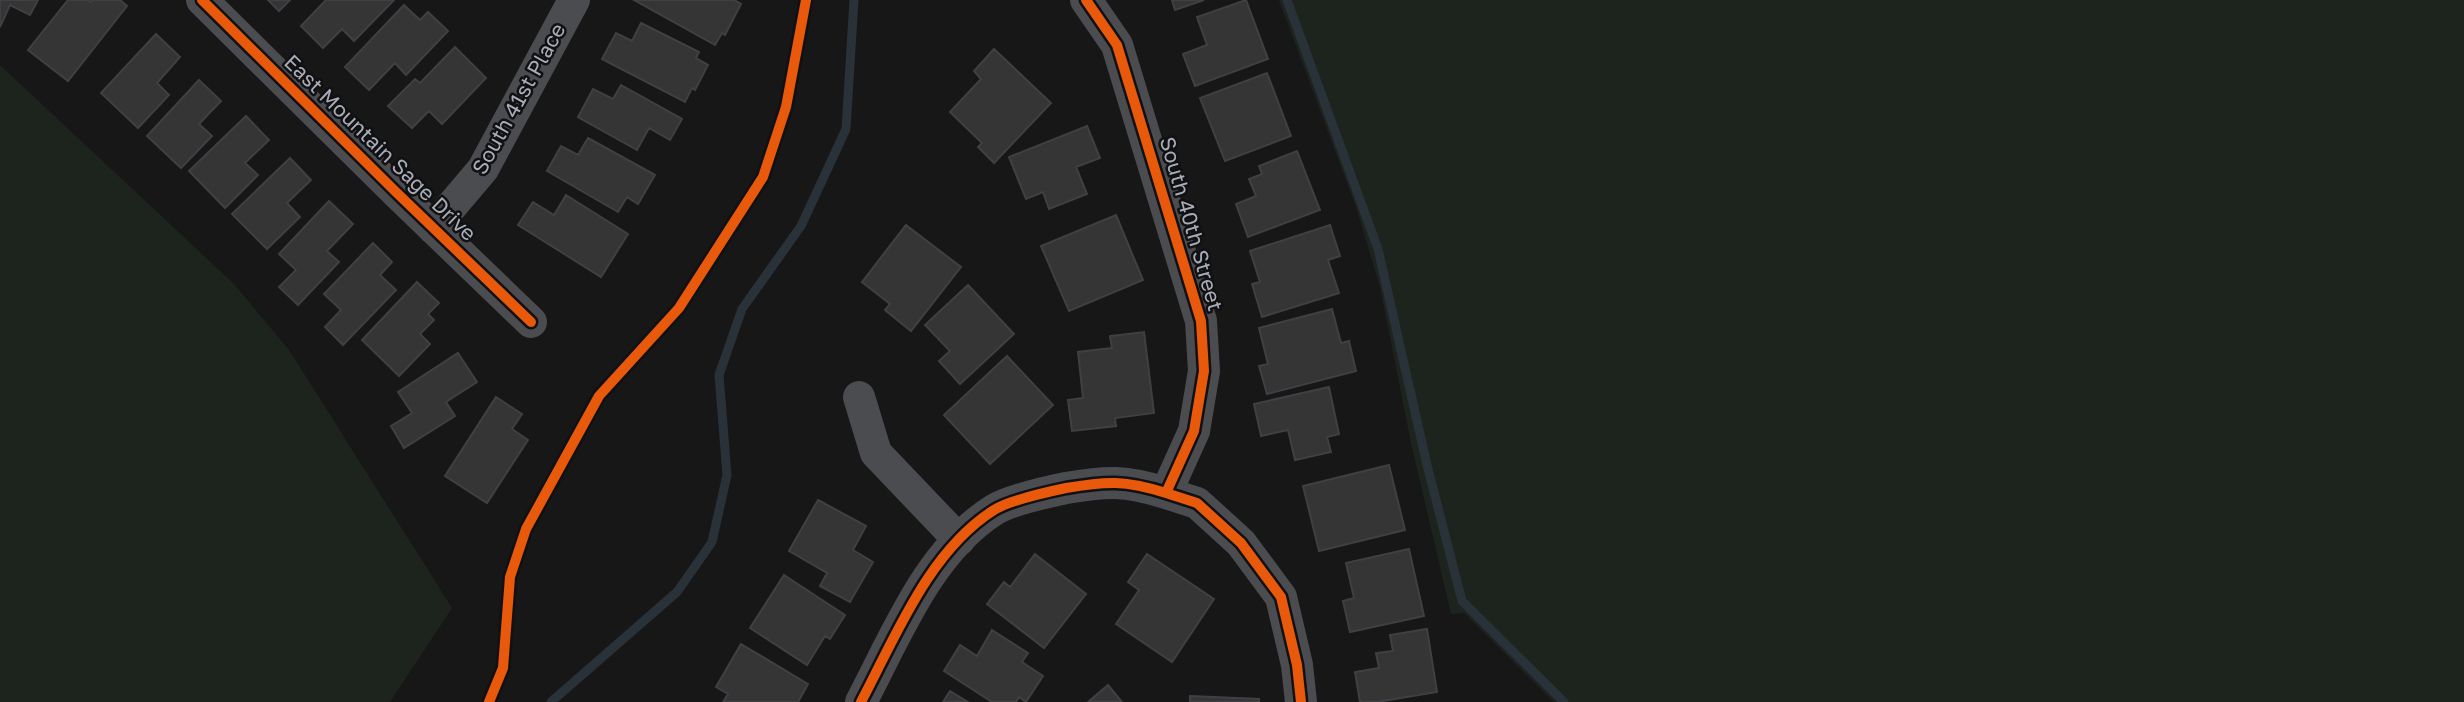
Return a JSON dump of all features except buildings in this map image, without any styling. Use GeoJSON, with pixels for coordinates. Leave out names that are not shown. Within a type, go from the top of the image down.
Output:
{"type":"FeatureCollection","features":[{"type":"Feature","properties":{"kind":"street","name":"East Mountain Sage Drive"},"geometry":{"type":"LineString","coordinates":[[202,0],[531,322]]}},
{"type":"Feature","properties":{"kind":"street","name":"South 41st Place"},"geometry":{"type":"LineString","coordinates":[[433,228],[483,169],[574,0]]}},
{"type":"Feature","properties":{"kind":"street","name":"South 40th Street"},"geometry":{"type":"LineString","coordinates":[[1086,0],[1117,45],[1201,321],[1204,371],[1194,431],[1166,493]]}},
{"type":"Feature","properties":{"kind":"street"},"geometry":{"type":"LineString","coordinates":[[859,397],[876,453],[959,540]]}},
{"type":"Feature","properties":{"kind":"street"},"geometry":{"type":"LineString","coordinates":[[861,702],[923,584],[959,540],[996,509],[1048,491],[1101,482],[1136,484],[1197,503],[1241,543],[1281,597],[1297,665],[1301,702]]}},
{"type":"Feature","properties":{"kind":"shaded area"},"geometry":{"type":"Polygon","coordinates":[[[1279,0],[2464,0],[2464,702],[1554,702],[1464,613],[1451,614],[1411,443],[1380,287],[1356,207],[1279,0]]]}},
{"type":"Feature","properties":{"kind":"shaded area"},"geometry":{"type":"Polygon","coordinates":[[[0,65],[234,284],[289,350],[452,608],[390,702],[0,702],[0,65]]]}},
{"type":"Feature","properties":{"kind":"waterway"},"geometry":{"type":"LineString","coordinates":[[551,702],[677,592],[712,542],[727,475],[719,375],[742,309],[801,226],[846,129],[854,0]]}},
{"type":"Feature","properties":{"kind":"waterway"},"geometry":{"type":"LineString","coordinates":[[1287,0],[1378,249],[1427,465],[1462,601],[1564,702]]}},
{"type":"Feature","properties":{"kind":"cycle path"},"geometry":{"type":"LineString","coordinates":[[202,0],[531,322]]}},
{"type":"Feature","properties":{"kind":"cycle path"},"geometry":{"type":"LineString","coordinates":[[489,702],[503,668],[510,577],[526,529],[599,396],[679,308],[763,177],[786,107],[806,0]]}},
{"type":"Feature","properties":{"kind":"cycle path"},"geometry":{"type":"LineString","coordinates":[[1086,0],[1117,45],[1201,321],[1204,371],[1194,431],[1166,493],[1197,503],[1241,543],[1281,597],[1297,665],[1301,702]]}},
{"type":"Feature","properties":{"kind":"cycle path"},"geometry":{"type":"LineString","coordinates":[[861,702],[901,623],[933,571],[971,527],[994,510],[1029,497],[1093,484],[1127,484],[1166,493]]}}]}
